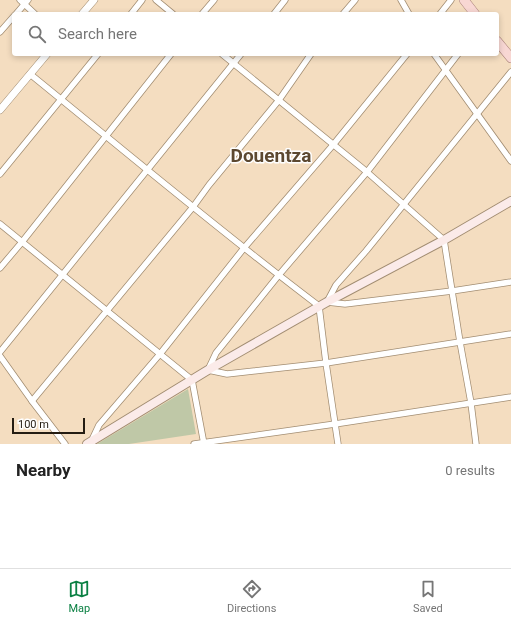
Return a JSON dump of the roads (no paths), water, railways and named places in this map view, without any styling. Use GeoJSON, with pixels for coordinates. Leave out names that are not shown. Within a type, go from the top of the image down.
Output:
{"type":"FeatureCollection","features":[{"type":"Feature","properties":{"kind":"main road"},"geometry":{"type":"LineString","coordinates":[[464,0],[473,12]]}},
{"type":"Feature","properties":{"kind":"main road"},"geometry":{"type":"LineString","coordinates":[[499,43],[510,54]]}},
{"type":"Feature","properties":{"kind":"main road"},"geometry":{"type":"LineString","coordinates":[[89,443],[208,370],[319,306],[444,240],[511,201]]}},
{"type":"Feature","properties":{"kind":"street"},"geometry":{"type":"LineString","coordinates":[[84,12],[94,0]]}},
{"type":"Feature","properties":{"kind":"street"},"geometry":{"type":"LineString","coordinates":[[133,12],[142,0]]}},
{"type":"Feature","properties":{"kind":"street"},"geometry":{"type":"LineString","coordinates":[[156,0],[171,12]]}},
{"type":"Feature","properties":{"kind":"street"},"geometry":{"type":"LineString","coordinates":[[204,12],[214,0]]}},
{"type":"Feature","properties":{"kind":"street"},"geometry":{"type":"LineString","coordinates":[[276,12],[285,0]]}},
{"type":"Feature","properties":{"kind":"street"},"geometry":{"type":"LineString","coordinates":[[345,12],[355,0]]}},
{"type":"Feature","properties":{"kind":"street"},"geometry":{"type":"LineString","coordinates":[[401,0],[408,12]]}},
{"type":"Feature","properties":{"kind":"street"},"geometry":{"type":"LineString","coordinates":[[442,12],[451,0]]}},
{"type":"Feature","properties":{"kind":"street"},"geometry":{"type":"LineString","coordinates":[[17,12],[24,2],[33,12]]}},
{"type":"Feature","properties":{"kind":"street"},"geometry":{"type":"LineString","coordinates":[[0,32],[12,18]]}},
{"type":"Feature","properties":{"kind":"street"},"geometry":{"type":"LineString","coordinates":[[0,109],[45,56]]}},
{"type":"Feature","properties":{"kind":"street"},"geometry":{"type":"LineString","coordinates":[[0,174],[96,56]]}},
{"type":"Feature","properties":{"kind":"street"},"geometry":{"type":"LineString","coordinates":[[1,264],[22,242],[169,56]]}},
{"type":"Feature","properties":{"kind":"street"},"geometry":{"type":"LineString","coordinates":[[225,56],[367,172],[444,240],[471,403],[476,444]]}},
{"type":"Feature","properties":{"kind":"street"},"geometry":{"type":"LineString","coordinates":[[0,352],[239,56]]}},
{"type":"Feature","properties":{"kind":"street"},"geometry":{"type":"LineString","coordinates":[[32,401],[279,100],[310,56]]}},
{"type":"Feature","properties":{"kind":"street"},"geometry":{"type":"LineString","coordinates":[[89,443],[99,425],[160,354],[244,248],[333,145],[405,56]]}},
{"type":"Feature","properties":{"kind":"street"},"geometry":{"type":"LineString","coordinates":[[435,56],[511,162]]}},
{"type":"Feature","properties":{"kind":"street"},"geometry":{"type":"LineString","coordinates":[[456,56],[367,172],[278,276],[216,353],[208,370],[227,374],[326,363],[511,334]]}},
{"type":"Feature","properties":{"kind":"street"},"geometry":{"type":"LineString","coordinates":[[511,72],[404,205],[336,285],[327,302],[345,304],[511,282]]}},
{"type":"Feature","properties":{"kind":"street"},"geometry":{"type":"LineString","coordinates":[[30,74],[105,137],[193,206],[278,276],[319,306],[338,444]]}},
{"type":"Feature","properties":{"kind":"street"},"geometry":{"type":"LineString","coordinates":[[0,224],[192,380],[204,443]]}},
{"type":"Feature","properties":{"kind":"street"},"geometry":{"type":"LineString","coordinates":[[0,356],[65,444]]}},
{"type":"Feature","properties":{"kind":"street"},"geometry":{"type":"LineString","coordinates":[[194,444],[511,397]]}},
{"type":"Feature","properties":{"kind":"district","name":"Douentza"},"geometry":{"type":"Point","coordinates":[271,155]}}]}
